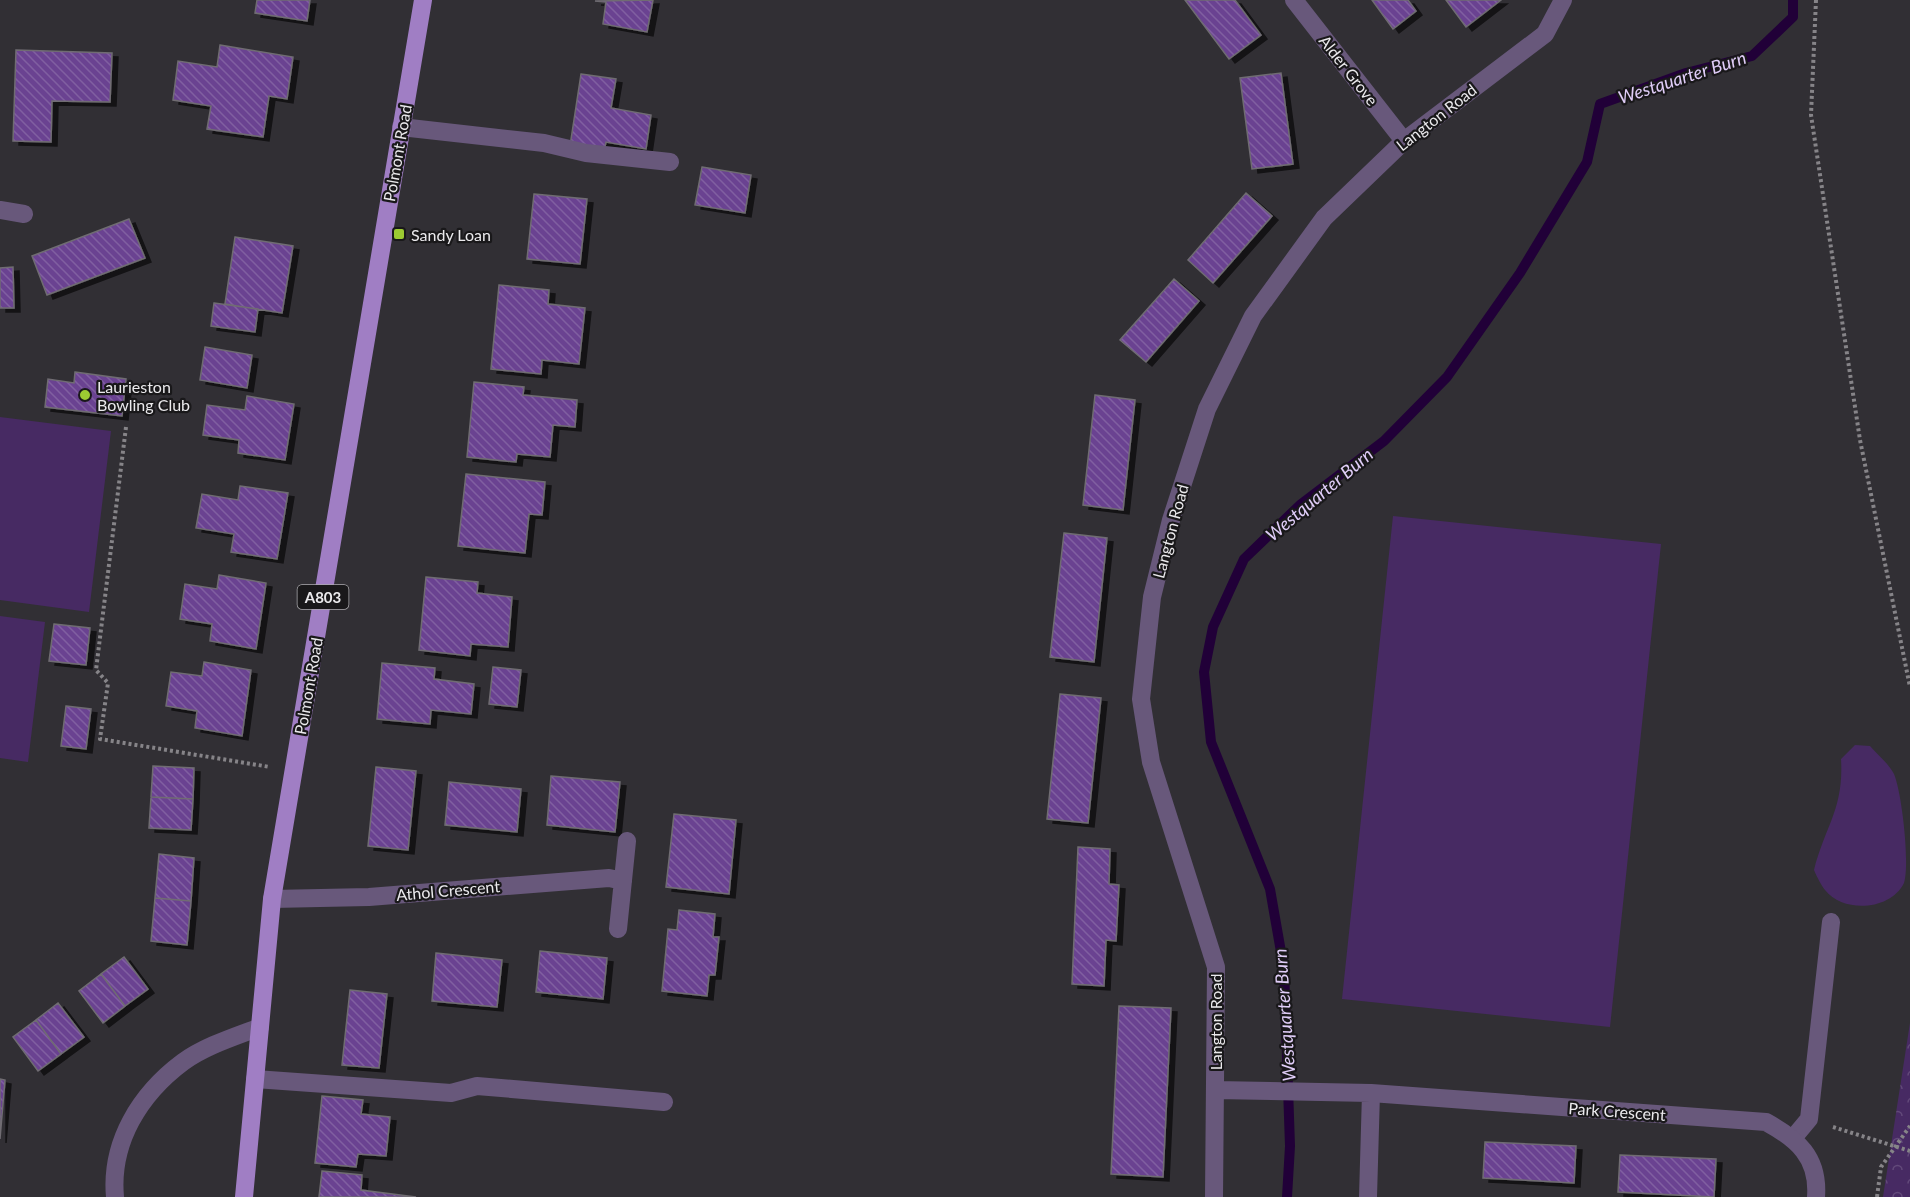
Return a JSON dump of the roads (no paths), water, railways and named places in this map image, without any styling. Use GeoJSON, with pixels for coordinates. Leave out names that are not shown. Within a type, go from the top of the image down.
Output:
{"type":"FeatureCollection","features":[{"type":"Feature","properties":{"kind":"main road","name":"Polmont Road"},"geometry":{"type":"LineString","coordinates":[[244,1197],[272,899],[423,0]]}},
{"type":"Feature","properties":{"kind":"street","name":"Alder Grove"},"geometry":{"type":"LineString","coordinates":[[1294,0],[1404,141]]}},
{"type":"Feature","properties":{"kind":"street","name":"Langton Road"},"geometry":{"type":"LineString","coordinates":[[1214,1197],[1216,967],[1151,762],[1142,699],[1152,597],[1171,520],[1207,409],[1254,316],[1324,218],[1404,141],[1545,34],[1563,0]]}},
{"type":"Feature","properties":{"kind":"street"},"geometry":{"type":"LineString","coordinates":[[401,127],[544,143],[586,153],[670,162]]}},
{"type":"Feature","properties":{"kind":"street"},"geometry":{"type":"LineString","coordinates":[[0,210],[24,214]]}},
{"type":"Feature","properties":{"kind":"street"},"geometry":{"type":"LineString","coordinates":[[618,929],[627,841]]}},
{"type":"Feature","properties":{"kind":"street","name":"Athol Crescent"},"geometry":{"type":"LineString","coordinates":[[272,899],[369,897],[598,878],[623,881]]}},
{"type":"Feature","properties":{"kind":"street"},"geometry":{"type":"LineString","coordinates":[[1794,1137],[1809,1119],[1831,922]]}},
{"type":"Feature","properties":{"kind":"street"},"geometry":{"type":"LineString","coordinates":[[114,1197],[113,1178],[118,1150],[128,1124],[152,1089],[184,1061],[221,1042],[260,1028]]}},
{"type":"Feature","properties":{"kind":"street"},"geometry":{"type":"LineString","coordinates":[[255,1079],[451,1093],[477,1086],[664,1102]]}},
{"type":"Feature","properties":{"kind":"street","name":"Park Crescent"},"geometry":{"type":"LineString","coordinates":[[1215,1090],[1371,1093],[1766,1122],[1794,1137],[1811,1162],[1816,1197]]}},
{"type":"Feature","properties":{"kind":"street"},"geometry":{"type":"LineString","coordinates":[[1368,1197],[1371,1093]]}},
{"type":"Feature","properties":{"kind":"waterway","name":"Westquarter Burn"},"geometry":{"type":"LineString","coordinates":[[1287,1197],[1290,1146],[1284,969],[1270,889],[1211,742],[1204,672],[1213,627],[1244,559],[1300,505],[1384,441],[1447,377],[1520,273],[1587,162],[1600,104],[1686,73],[1752,56],[1793,17],[1793,0]]}},
{"type":"Feature","properties":{"kind":"place","name":"Sandy Loan"},"geometry":{"type":"Point","coordinates":[399,234]}},
{"type":"Feature","properties":{"kind":"place","name":"Laurieston Bowling Club"},"geometry":{"type":"Point","coordinates":[85,395]}}]}
